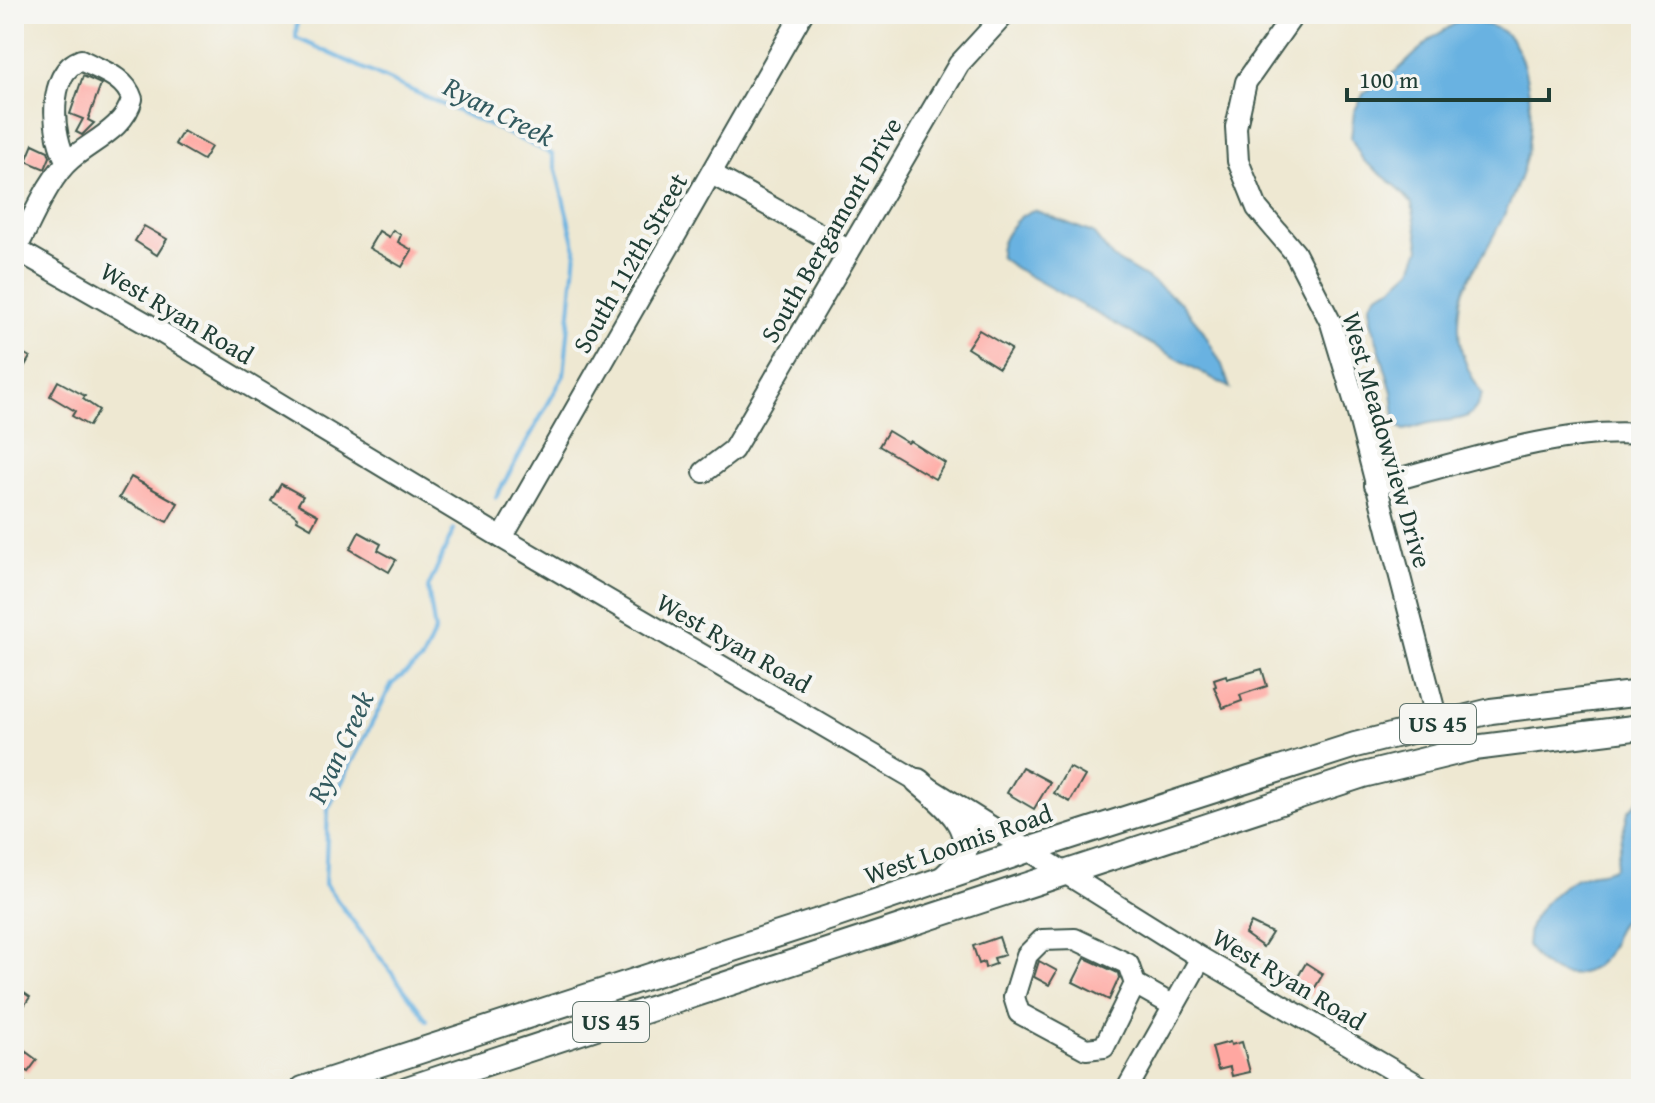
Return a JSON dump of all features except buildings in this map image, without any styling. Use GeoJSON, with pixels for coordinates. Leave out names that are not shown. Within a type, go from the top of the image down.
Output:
{"type":"FeatureCollection","features":[{"type":"Feature","properties":{"kind":"main road","name":"West Loomis Road"},"geometry":{"type":"LineString","coordinates":[[303,1089],[1325,755],[1491,711],[1641,693]]}},
{"type":"Feature","properties":{"kind":"main road","name":"US 45"},"geometry":{"type":"LineString","coordinates":[[407,1089],[1336,784],[1474,748],[1641,727]]}},
{"type":"Feature","properties":{"kind":"main road"},"geometry":{"type":"LineString","coordinates":[[1325,755],[1336,784]]}},
{"type":"Feature","properties":{"kind":"main road"},"geometry":{"type":"LineString","coordinates":[[918,781],[951,811],[965,836],[961,861],[945,877]]}},
{"type":"Feature","properties":{"kind":"main road"},"geometry":{"type":"LineString","coordinates":[[607,989],[618,1019]]}},
{"type":"Feature","properties":{"kind":"street","name":"South 112th Street"},"geometry":{"type":"LineString","coordinates":[[502,538],[802,14]]}},
{"type":"Feature","properties":{"kind":"street","name":"South Bergamont Drive"},"geometry":{"type":"LineString","coordinates":[[704,472],[733,450],[959,64],[1005,14]]}},
{"type":"Feature","properties":{"kind":"street","name":"West Meadowview Drive"},"geometry":{"type":"LineString","coordinates":[[1294,14],[1246,82],[1236,127],[1238,161],[1257,208],[1295,253],[1331,323],[1356,406],[1438,724]]}},
{"type":"Feature","properties":{"kind":"street"},"geometry":{"type":"LineString","coordinates":[[15,249],[60,170],[110,131],[130,109],[130,92],[109,73],[81,60],[71,64],[60,78],[55,98],[59,148],[67,162]]}},
{"type":"Feature","properties":{"kind":"street"},"geometry":{"type":"LineString","coordinates":[[712,174],[848,250]]}},
{"type":"Feature","properties":{"kind":"street","name":"West Ryan Road"},"geometry":{"type":"LineString","coordinates":[[15,249],[149,325],[502,538],[918,781],[1201,958],[1425,1089]]}},
{"type":"Feature","properties":{"kind":"street"},"geometry":{"type":"LineString","coordinates":[[1375,485],[1580,435],[1641,434]]}},
{"type":"Feature","properties":{"kind":"street"},"geometry":{"type":"LineString","coordinates":[[1135,984],[1104,1047],[1086,1049],[1019,1013],[1014,997],[1027,955],[1042,940],[1075,939],[1128,964],[1135,984],[1174,1006]]}},
{"type":"Feature","properties":{"kind":"street"},"geometry":{"type":"LineString","coordinates":[[1127,1089],[1201,958]]}},
{"type":"Feature","properties":{"kind":"water"},"geometry":{"type":"Polygon","coordinates":[[[1459,21],[1494,27],[1516,46],[1525,71],[1529,96],[1529,141],[1510,203],[1468,280],[1461,301],[1459,338],[1469,371],[1482,394],[1478,404],[1468,416],[1404,430],[1398,426],[1395,416],[1392,392],[1371,321],[1370,304],[1377,294],[1392,287],[1412,269],[1420,248],[1412,204],[1397,187],[1363,160],[1351,138],[1354,112],[1364,93],[1399,69],[1432,38],[1459,21]]]}},
{"type":"Feature","properties":{"kind":"water"},"geometry":{"type":"Polygon","coordinates":[[[1034,210],[1093,233],[1113,258],[1181,303],[1202,329],[1222,365],[1230,388],[1000,257],[1002,243],[1010,229],[1021,217],[1034,210]]]}},
{"type":"Feature","properties":{"kind":"water"},"geometry":{"type":"Polygon","coordinates":[[[1641,797],[1641,908],[1622,922],[1611,947],[1590,970],[1567,974],[1548,968],[1536,959],[1527,945],[1534,918],[1553,895],[1569,883],[1615,867],[1628,812],[1641,797]]]}},
{"type":"Feature","properties":{"kind":"waterway","name":"Ryan Creek"},"geometry":{"type":"LineString","coordinates":[[297,14],[296,38],[552,154],[576,250],[564,375],[496,497]]}},
{"type":"Feature","properties":{"kind":"waterway","name":"Ryan Creek"},"geometry":{"type":"LineString","coordinates":[[427,1020],[325,884],[328,809],[392,684],[422,660],[435,631],[428,588],[454,529]]}}]}
